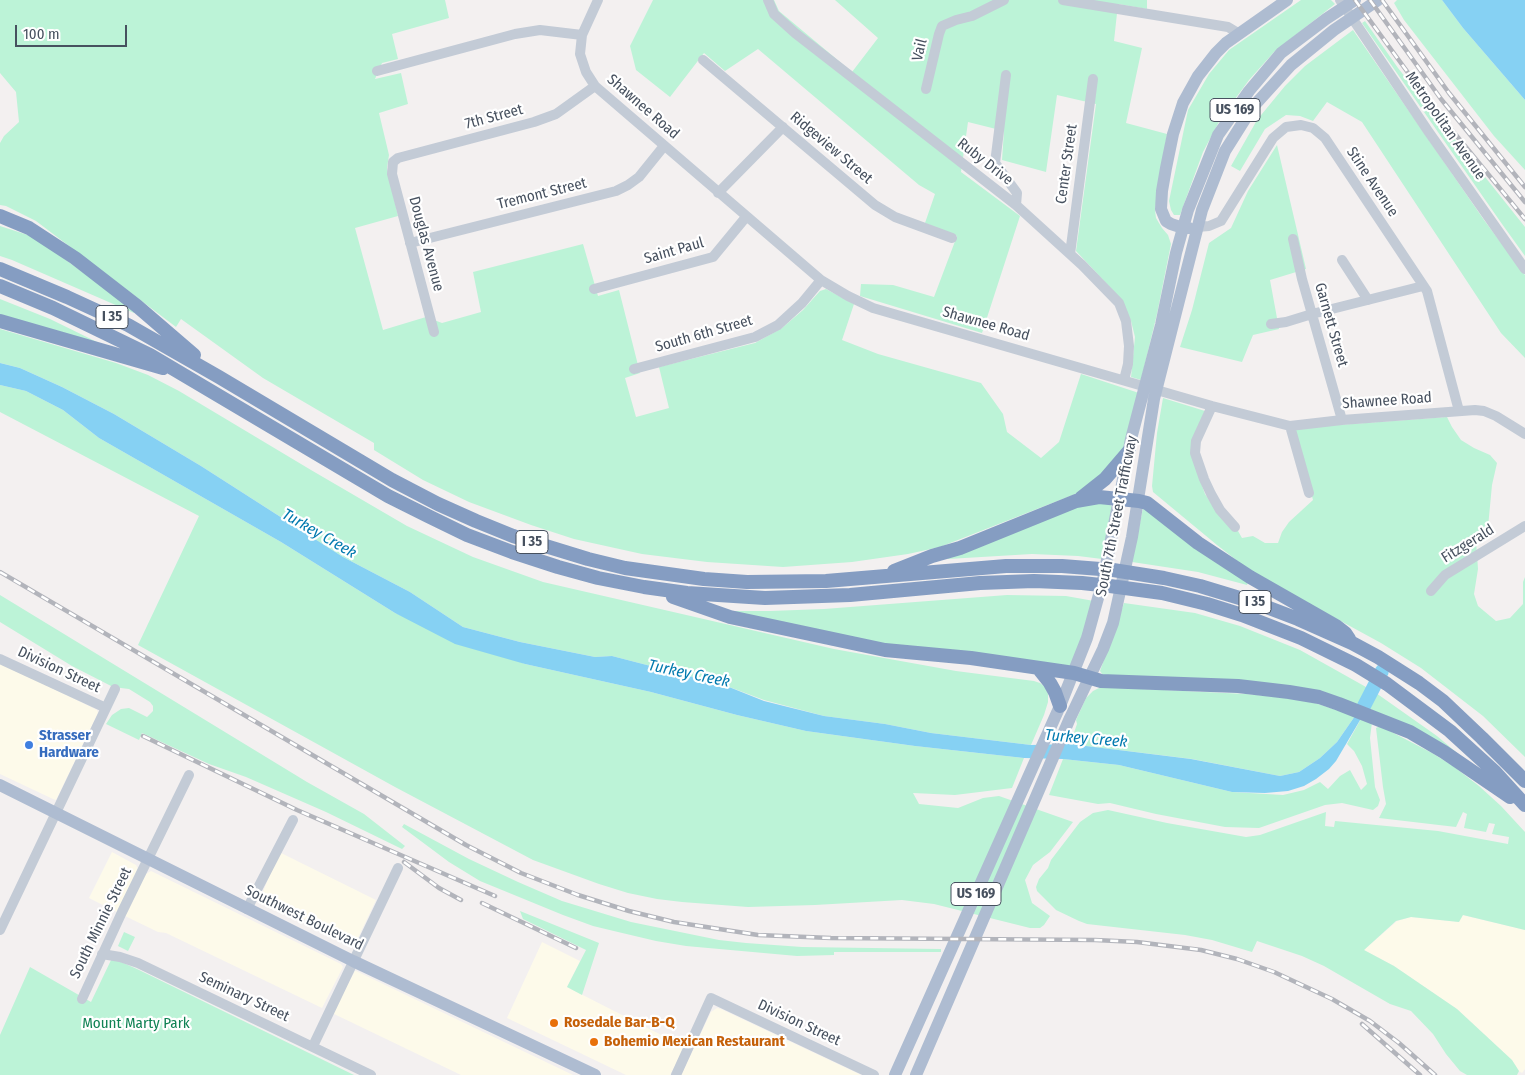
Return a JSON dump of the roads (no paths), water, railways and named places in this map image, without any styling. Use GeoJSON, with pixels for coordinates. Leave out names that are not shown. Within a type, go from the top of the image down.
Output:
{"type":"FeatureCollection","features":[{"type":"Feature","properties":{"kind":"highway"},"geometry":{"type":"LineString","coordinates":[[0,216],[20,224],[47,239],[83,264],[137,306],[219,376]]}},
{"type":"Feature","properties":{"kind":"highway"},"geometry":{"type":"LineString","coordinates":[[0,221],[20,224]]}},
{"type":"Feature","properties":{"kind":"highway","name":"I 35"},"geometry":{"type":"LineString","coordinates":[[0,269],[67,296],[128,325],[219,376],[392,480],[438,504],[513,536],[569,554],[624,568],[704,580],[788,582],[1006,566],[1062,566],[1105,569],[1164,578],[1200,586],[1256,603],[1346,638],[1378,657],[1442,701],[1525,782]]}},
{"type":"Feature","properties":{"kind":"highway","name":"I 35"},"geometry":{"type":"LineString","coordinates":[[0,286],[88,324],[150,355],[388,496],[467,535],[512,552],[598,578],[687,593],[731,597],[807,598],[980,584],[1058,582],[1110,586],[1162,594],[1207,604],[1242,615],[1323,648],[1387,684],[1450,731],[1495,772],[1525,806]]}},
{"type":"Feature","properties":{"kind":"highway"},"geometry":{"type":"LineString","coordinates":[[0,321],[185,375]]}},
{"type":"Feature","properties":{"kind":"highway"},"geometry":{"type":"LineString","coordinates":[[1076,502],[1106,479],[1128,451]]}},
{"type":"Feature","properties":{"kind":"highway"},"geometry":{"type":"LineString","coordinates":[[881,576],[932,556],[960,548],[1076,502],[1099,497],[1147,502],[1198,543],[1250,577],[1336,626],[1346,638]]}},
{"type":"Feature","properties":{"kind":"highway"},"geometry":{"type":"LineString","coordinates":[[644,587],[730,617],[852,644],[912,653],[972,658],[1074,673],[1101,681],[1266,688],[1318,698],[1340,704],[1410,732],[1444,752],[1525,806]]}},
{"type":"Feature","properties":{"kind":"highway"},"geometry":{"type":"LineString","coordinates":[[1038,668],[1050,682],[1058,709]]}},
{"type":"Feature","properties":{"kind":"main road"},"geometry":{"type":"LineString","coordinates":[[1197,228],[1183,228],[1166,221],[1161,209],[1162,191],[1173,134],[1183,103],[1198,76],[1216,53],[1238,33],[1287,0]]}},
{"type":"Feature","properties":{"kind":"main road","name":"South 7th Street Trafficway"},"geometry":{"type":"LineString","coordinates":[[895,1075],[1074,673],[1087,638],[1103,580],[1128,451],[1176,253],[1188,210],[1218,136],[1249,91],[1281,53],[1355,0]]}},
{"type":"Feature","properties":{"kind":"main road","name":"South 7th Street Trafficway"},"geometry":{"type":"LineString","coordinates":[[916,1075],[1113,623],[1139,501],[1154,399],[1202,210],[1225,151],[1252,108],[1291,65],[1334,30],[1378,0]]}},
{"type":"Feature","properties":{"kind":"main road","name":"Southwest Boulevard"},"geometry":{"type":"LineString","coordinates":[[0,785],[353,962],[594,1075]]}},
{"type":"Feature","properties":{"kind":"street","name":"Shawnee Road"},"geometry":{"type":"LineString","coordinates":[[598,0],[582,35],[580,54],[586,72],[595,86],[821,280],[873,308],[1272,423],[1290,426],[1475,410],[1489,413],[1525,434]]}},
{"type":"Feature","properties":{"kind":"street","name":"Ruby Drive"},"geometry":{"type":"LineString","coordinates":[[768,0],[774,14],[795,33],[1016,205],[1070,254],[1119,303],[1126,321],[1129,346],[1128,364],[1124,380]]}},
{"type":"Feature","properties":{"kind":"street","name":"Vail"},"geometry":{"type":"LineString","coordinates":[[926,89],[942,26],[972,16],[1004,0]]}},
{"type":"Feature","properties":{"kind":"street"},"geometry":{"type":"LineString","coordinates":[[1063,0],[1228,27],[1238,33]]}},
{"type":"Feature","properties":{"kind":"street","name":"Metropolitan Avenue"},"geometry":{"type":"LineString","coordinates":[[1340,0],[1428,131],[1525,269]]}},
{"type":"Feature","properties":{"kind":"street"},"geometry":{"type":"LineString","coordinates":[[378,71],[515,34],[540,30],[582,35]]}},
{"type":"Feature","properties":{"kind":"street","name":"Ridgeview Street"},"geometry":{"type":"LineString","coordinates":[[702,60],[875,205],[895,217],[952,238]]}},
{"type":"Feature","properties":{"kind":"street"},"geometry":{"type":"LineString","coordinates":[[1006,75],[995,162],[1017,193],[1016,205]]}},
{"type":"Feature","properties":{"kind":"street","name":"Center Street"},"geometry":{"type":"LineString","coordinates":[[1070,254],[1093,79]]}},
{"type":"Feature","properties":{"kind":"street","name":"7th Street"},"geometry":{"type":"LineString","coordinates":[[393,162],[398,158],[534,122],[556,114],[595,86]]}},
{"type":"Feature","properties":{"kind":"street","name":"Stine Avenue"},"geometry":{"type":"LineString","coordinates":[[1197,228],[1222,221],[1273,138],[1286,128],[1301,125],[1313,128],[1325,138],[1427,291],[1460,411]]}},
{"type":"Feature","properties":{"kind":"street"},"geometry":{"type":"LineString","coordinates":[[718,192],[783,127]]}},
{"type":"Feature","properties":{"kind":"street","name":"Tremont Street"},"geometry":{"type":"LineString","coordinates":[[410,243],[616,191],[639,177],[664,146]]}},
{"type":"Feature","properties":{"kind":"street","name":"Douglas Avenue"},"geometry":{"type":"LineString","coordinates":[[393,162],[392,174],[434,332]]}},
{"type":"Feature","properties":{"kind":"street","name":"Saint Paul"},"geometry":{"type":"LineString","coordinates":[[594,289],[713,257],[746,216]]}},
{"type":"Feature","properties":{"kind":"street","name":"Garnett Street"},"geometry":{"type":"LineString","coordinates":[[1293,238],[1302,279],[1342,420]]}},
{"type":"Feature","properties":{"kind":"street"},"geometry":{"type":"LineString","coordinates":[[1342,260],[1368,300]]}},
{"type":"Feature","properties":{"kind":"street","name":"South 6th Street"},"geometry":{"type":"LineString","coordinates":[[634,368],[755,337],[778,325],[802,303],[821,280]]}},
{"type":"Feature","properties":{"kind":"street"},"geometry":{"type":"LineString","coordinates":[[1271,324],[1286,322],[1423,286]]}},
{"type":"Feature","properties":{"kind":"street"},"geometry":{"type":"LineString","coordinates":[[1212,406],[1196,441],[1195,453],[1204,480],[1220,510],[1235,527]]}},
{"type":"Feature","properties":{"kind":"street"},"geometry":{"type":"LineString","coordinates":[[1290,426],[1308,493]]}},
{"type":"Feature","properties":{"kind":"street","name":"Fitzgerald"},"geometry":{"type":"LineString","coordinates":[[1430,591],[1445,575],[1525,526]]}},
{"type":"Feature","properties":{"kind":"street","name":"Division Street"},"geometry":{"type":"LineString","coordinates":[[0,659],[106,708]]}},
{"type":"Feature","properties":{"kind":"street"},"geometry":{"type":"LineString","coordinates":[[0,930],[115,689]]}},
{"type":"Feature","properties":{"kind":"street","name":"South Minnie Street"},"geometry":{"type":"LineString","coordinates":[[82,999],[189,775]]}},
{"type":"Feature","properties":{"kind":"street"},"geometry":{"type":"LineString","coordinates":[[247,909],[292,820]]}},
{"type":"Feature","properties":{"kind":"street"},"geometry":{"type":"LineString","coordinates":[[313,1046],[398,868]]}},
{"type":"Feature","properties":{"kind":"street","name":"Seminary Street"},"geometry":{"type":"LineString","coordinates":[[102,954],[138,963],[371,1075]]}},
{"type":"Feature","properties":{"kind":"street","name":"Division Street"},"geometry":{"type":"LineString","coordinates":[[676,1075],[711,998],[874,1075]]}},
{"type":"Feature","properties":{"kind":"water"},"geometry":{"type":"Polygon","coordinates":[[[1442,0],[1525,0],[1525,100],[1463,28],[1442,0]]]}},
{"type":"Feature","properties":{"kind":"water"},"geometry":{"type":"Polygon","coordinates":[[[0,363],[20,368],[114,414],[201,466],[343,557],[410,592],[463,627],[520,642],[595,657],[612,656],[724,685],[764,701],[824,716],[885,724],[931,733],[1031,745],[1070,744],[1191,759],[1280,776],[1299,772],[1320,758],[1337,742],[1355,716],[1366,687],[1376,693],[1336,761],[1329,769],[1304,786],[1288,791],[1265,793],[1232,792],[1119,765],[1063,759],[1024,758],[915,746],[806,731],[737,715],[651,692],[525,664],[455,644],[395,613],[281,542],[99,438],[63,410],[26,391],[0,385],[0,363]]]}},
{"type":"Feature","properties":{"kind":"waterway","name":"Turkey Creek"},"geometry":{"type":"LineString","coordinates":[[1364,706],[1382,671]]}},
{"type":"Feature","properties":{"kind":"railway"},"geometry":{"type":"LineString","coordinates":[[1355,0],[1433,107],[1525,219]]}},
{"type":"Feature","properties":{"kind":"railway"},"geometry":{"type":"LineString","coordinates":[[1370,0],[1441,99],[1525,202]]}},
{"type":"Feature","properties":{"kind":"railway"},"geometry":{"type":"LineString","coordinates":[[1382,0],[1449,93],[1525,187]]}},
{"type":"Feature","properties":{"kind":"railway"},"geometry":{"type":"LineString","coordinates":[[0,572],[466,845],[521,873],[578,895],[629,911],[674,922],[758,935],[831,938],[1095,940],[1137,942],[1201,950],[1237,959],[1274,972],[1332,999],[1370,1021],[1399,1043],[1435,1075]]}},
{"type":"Feature","properties":{"kind":"railway"},"geometry":{"type":"LineString","coordinates":[[143,736],[297,810],[495,896]]}},
{"type":"Feature","properties":{"kind":"railway"},"geometry":{"type":"LineString","coordinates":[[404,862],[439,888],[461,900]]}},
{"type":"Feature","properties":{"kind":"railway"},"geometry":{"type":"LineString","coordinates":[[482,903],[576,948]]}},
{"type":"Feature","properties":{"kind":"railway"},"geometry":{"type":"LineString","coordinates":[[1362,1024],[1420,1075]]}},
{"type":"Feature","properties":{"kind":"place","name":"Strasser Hardware"},"geometry":{"type":"Point","coordinates":[29,745]}},
{"type":"Feature","properties":{"kind":"place","name":"Rosedale Bar-B-Q"},"geometry":{"type":"Point","coordinates":[554,1023]}},
{"type":"Feature","properties":{"kind":"place","name":"Bohemio Mexican Restaurant"},"geometry":{"type":"Point","coordinates":[594,1042]}},
{"type":"Feature","properties":{"kind":"park label","name":"Mount Marty Park"},"geometry":{"type":"Point","coordinates":[136,1024]}}]}
